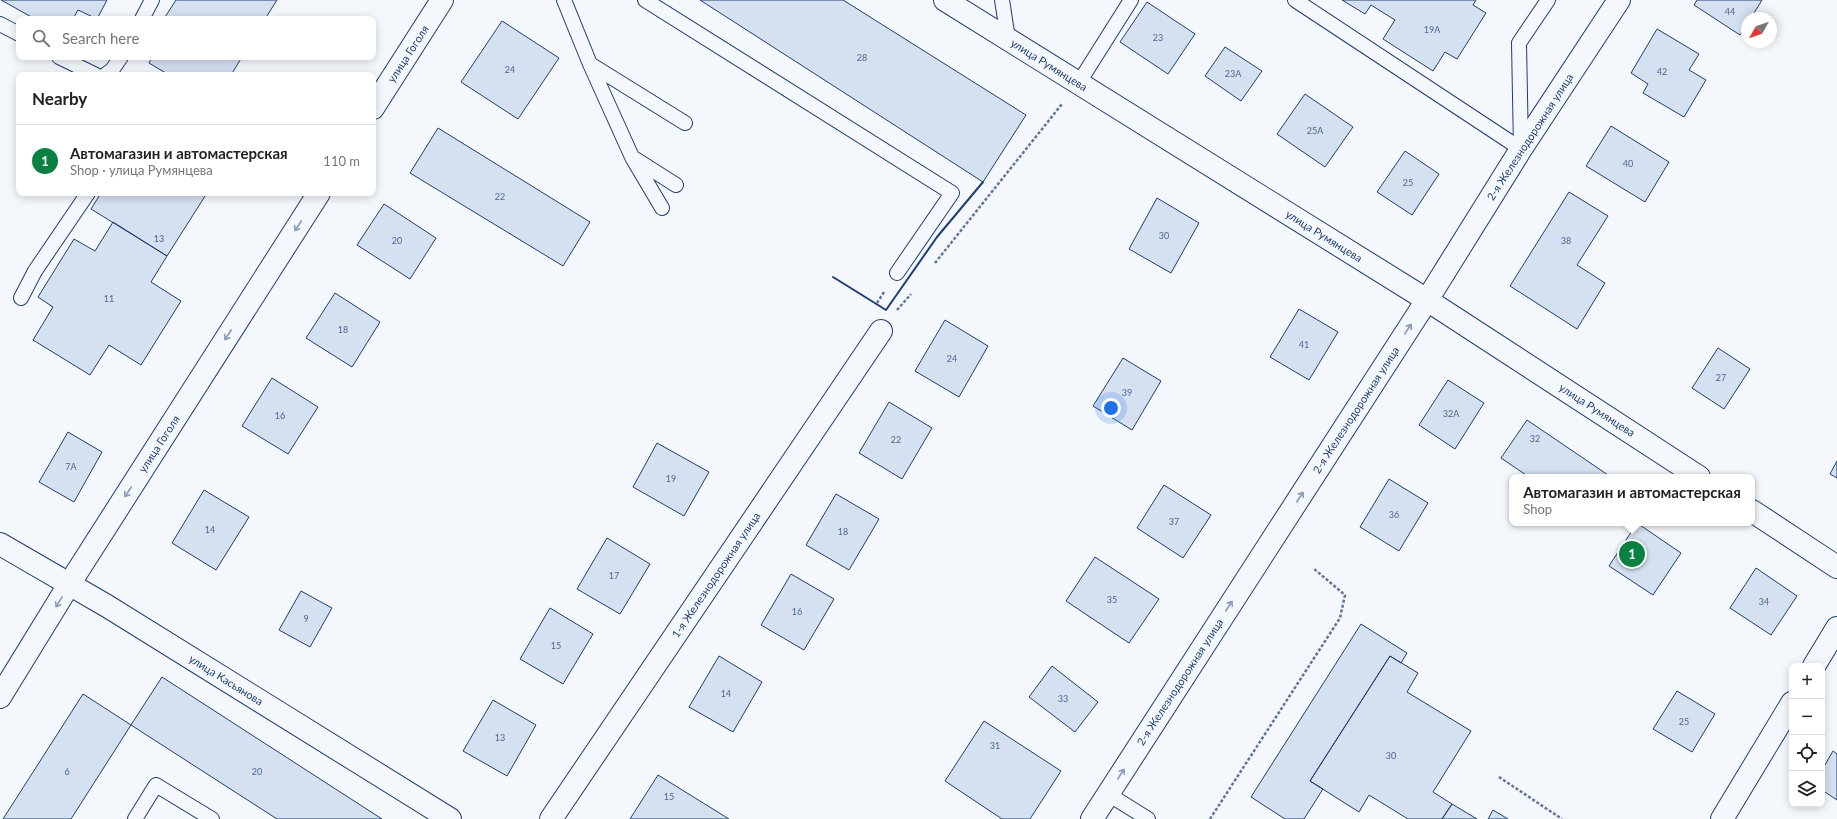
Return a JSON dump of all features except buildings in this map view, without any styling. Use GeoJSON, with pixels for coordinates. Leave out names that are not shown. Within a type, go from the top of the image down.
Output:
{"type":"FeatureCollection","features":[{"type":"Feature","properties":{"kind":"street","name":"улица Гоголя"},"geometry":{"type":"LineString","coordinates":[[376,103],[442,0]]}},
{"type":"Feature","properties":{"kind":"street","name":"улица Румянцева"},"geometry":{"type":"LineString","coordinates":[[945,0],[1427,300],[1694,474]]}},
{"type":"Feature","properties":{"kind":"street","name":"2-я Железнодорожная улица"},"geometry":{"type":"LineString","coordinates":[[1092,819],[1427,300],[1521,149],[1619,0]]}},
{"type":"Feature","properties":{"kind":"street","name":"улица Гоголя"},"geometry":{"type":"LineString","coordinates":[[0,697],[70,584],[317,196]]}},
{"type":"Feature","properties":{"kind":"street","name":"1-я Железнодорожная улица"},"geometry":{"type":"LineString","coordinates":[[551,819],[881,331]]}},
{"type":"Feature","properties":{"kind":"street"},"geometry":{"type":"LineString","coordinates":[[1755,513],[1837,567]]}},
{"type":"Feature","properties":{"kind":"street","name":"улица Касьянова"},"geometry":{"type":"LineString","coordinates":[[0,544],[70,584],[450,819]]}},
{"type":"Feature","properties":{"kind":"street"},"geometry":{"type":"LineString","coordinates":[[1816,663],[1837,628]]}},
{"type":"Feature","properties":{"kind":"street"},"geometry":{"type":"LineString","coordinates":[[1722,819],[1789,708]]}},
{"type":"Feature","properties":{"kind":"lane"},"geometry":{"type":"LineString","coordinates":[[144,16],[152,0]]}},
{"type":"Feature","properties":{"kind":"lane"},"geometry":{"type":"LineString","coordinates":[[564,0],[590,64],[632,157],[662,208]]}},
{"type":"Feature","properties":{"kind":"lane"},"geometry":{"type":"LineString","coordinates":[[645,0],[952,193],[897,273]]}},
{"type":"Feature","properties":{"kind":"lane"},"geometry":{"type":"LineString","coordinates":[[1002,0],[1008,39]]}},
{"type":"Feature","properties":{"kind":"lane"},"geometry":{"type":"LineString","coordinates":[[1078,84],[1132,0]]}},
{"type":"Feature","properties":{"kind":"lane"},"geometry":{"type":"LineString","coordinates":[[1295,0],[1521,149]]}},
{"type":"Feature","properties":{"kind":"lane"},"geometry":{"type":"LineString","coordinates":[[1521,149],[1519,44],[1548,0]]}},
{"type":"Feature","properties":{"kind":"lane"},"geometry":{"type":"LineString","coordinates":[[0,24],[16,32]]}},
{"type":"Feature","properties":{"kind":"lane"},"geometry":{"type":"LineString","coordinates":[[65,60],[90,72]]}},
{"type":"Feature","properties":{"kind":"lane"},"geometry":{"type":"LineString","coordinates":[[109,72],[119,60]]}},
{"type":"Feature","properties":{"kind":"lane"},"geometry":{"type":"LineString","coordinates":[[590,64],[685,123]]}},
{"type":"Feature","properties":{"kind":"lane"},"geometry":{"type":"LineString","coordinates":[[632,157],[676,185]]}},
{"type":"Feature","properties":{"kind":"lane"},"geometry":{"type":"LineString","coordinates":[[21,298],[35,271],[86,196]]}},
{"type":"Feature","properties":{"kind":"lane"},"geometry":{"type":"LineString","coordinates":[[135,819],[156,785],[212,819]]}},
{"type":"Feature","properties":{"kind":"lane"},"geometry":{"type":"LineString","coordinates":[[1108,794],[1148,819]]}},
{"type":"Feature","properties":{"kind":"path"},"geometry":{"type":"LineString","coordinates":[[930,269],[1078,84]]}},
{"type":"Feature","properties":{"kind":"path"},"geometry":{"type":"LineString","coordinates":[[881,331],[876,304],[897,273]]}},
{"type":"Feature","properties":{"kind":"path"},"geometry":{"type":"LineString","coordinates":[[881,331],[916,288]]}},
{"type":"Feature","properties":{"kind":"path"},"geometry":{"type":"LineString","coordinates":[[1210,819],[1340,618],[1345,595],[1313,568]]}},
{"type":"Feature","properties":{"kind":"path"},"geometry":{"type":"LineString","coordinates":[[1499,777],[1562,819]]}},
{"type":"Feature","properties":{"kind":"wall"},"geometry":{"type":"LineString","coordinates":[[833,277],[886,310],[937,237],[983,182]]}},
{"type":"Feature","properties":{"kind":"place","name":"Автомагазин и автомастерская"},"geometry":{"type":"Point","coordinates":[1632,554]}}]}
